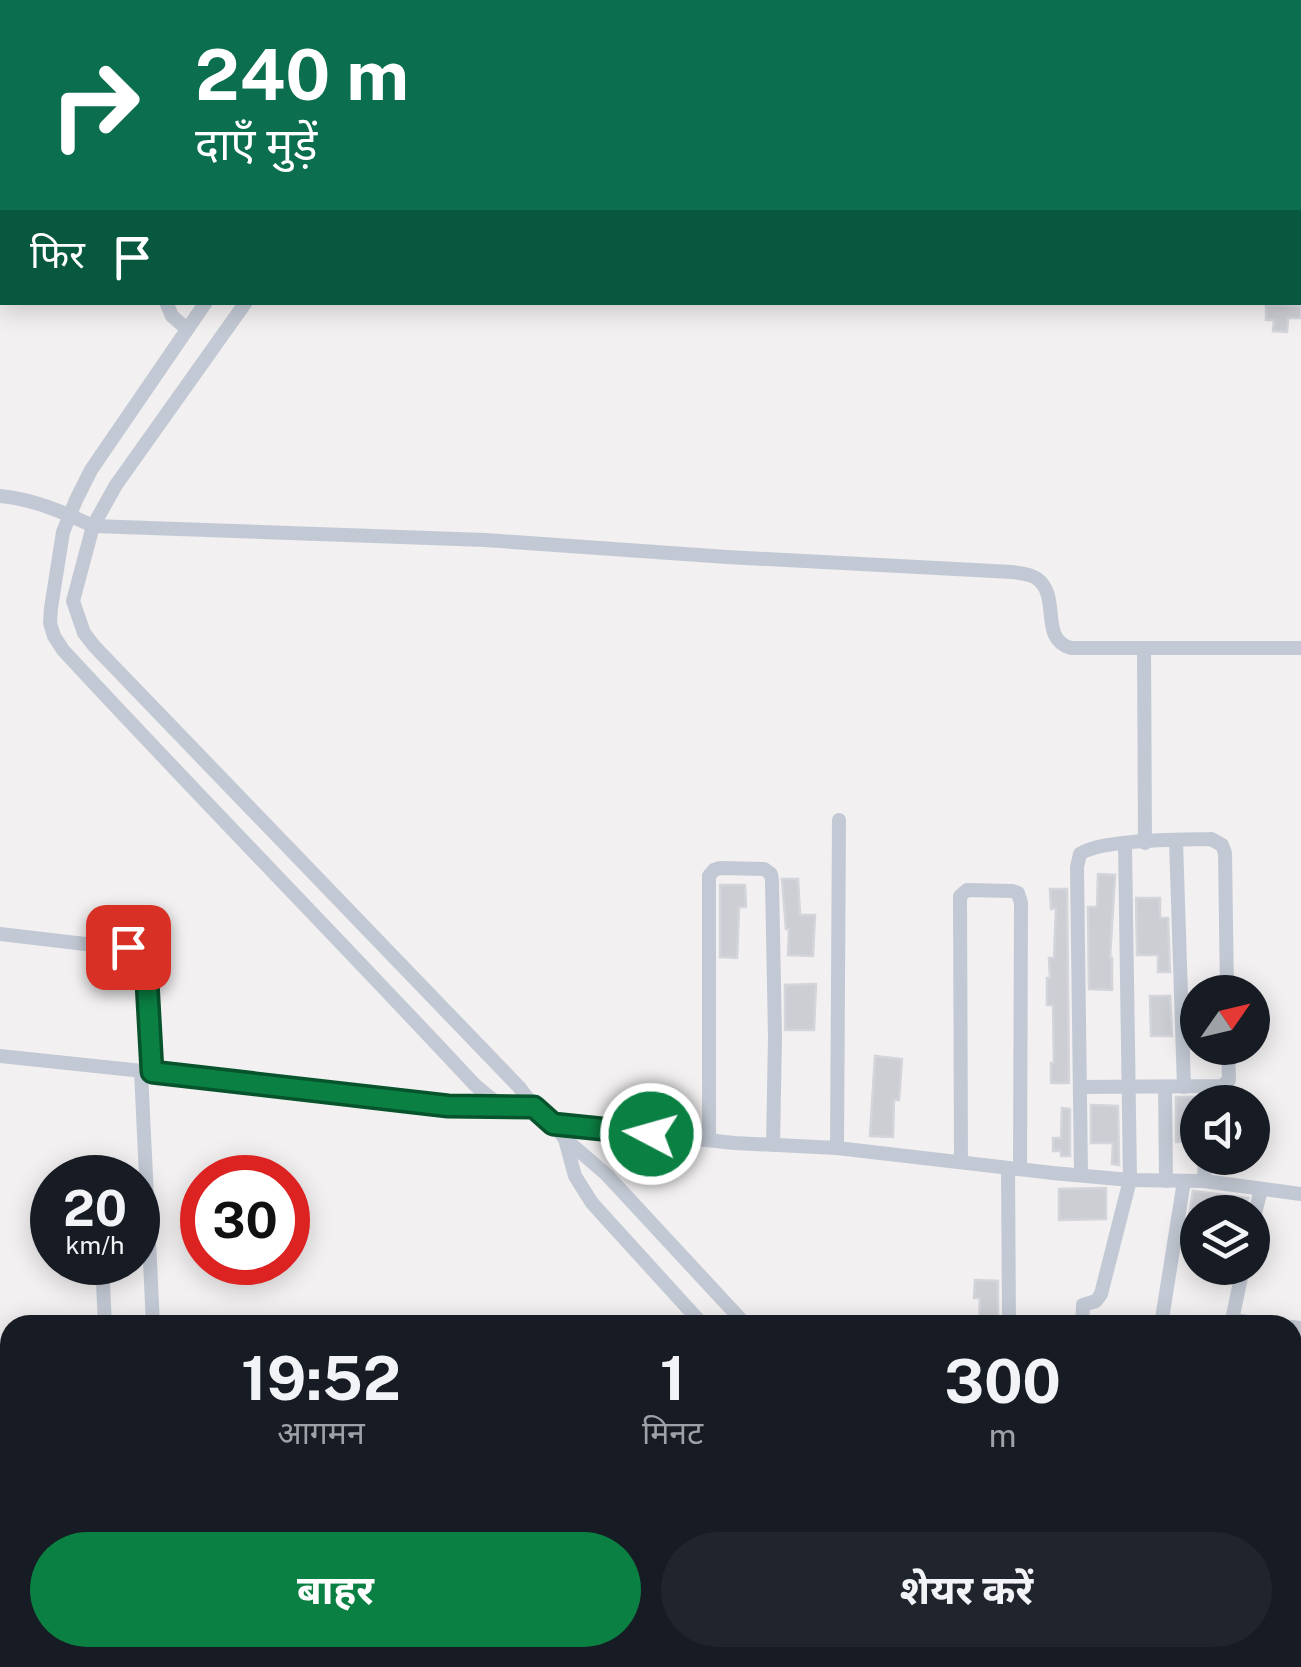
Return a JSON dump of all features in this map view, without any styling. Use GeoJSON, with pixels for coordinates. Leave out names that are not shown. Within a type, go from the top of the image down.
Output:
{"type":"FeatureCollection","features":[{"type":"Feature","properties":{"kind":"street"},"geometry":{"type":"LineString","coordinates":[[167,305],[172,316],[187,330]]}},
{"type":"Feature","properties":{"kind":"street"},"geometry":{"type":"LineString","coordinates":[[204,305],[91,470],[70,515],[63,532],[51,608],[54,636],[184,781],[474,1084],[507,1108]]}},
{"type":"Feature","properties":{"kind":"street"},"geometry":{"type":"LineString","coordinates":[[244,305],[116,485],[93,526],[72,601],[77,618],[95,647],[520,1087],[534,1107],[606,1174],[732,1315]]}},
{"type":"Feature","properties":{"kind":"street"},"geometry":{"type":"LineString","coordinates":[[0,496],[35,502],[93,526],[485,540],[1012,572],[1037,578],[1044,586],[1055,638],[1071,648],[1301,648]]}},
{"type":"Feature","properties":{"kind":"street"},"geometry":{"type":"LineString","coordinates":[[1144,648],[1144,843]]}},
{"type":"Feature","properties":{"kind":"street"},"geometry":{"type":"LineString","coordinates":[[837,1148],[839,820]]}},
{"type":"Feature","properties":{"kind":"street"},"geometry":{"type":"LineString","coordinates":[[1080,1174],[1080,854],[1089,848],[1126,844],[1211,839],[1222,845],[1228,975]]}},
{"type":"Feature","properties":{"kind":"street"},"geometry":{"type":"LineString","coordinates":[[1176,841],[1184,1085]]}},
{"type":"Feature","properties":{"kind":"street"},"geometry":{"type":"LineString","coordinates":[[1082,1315],[1083,1305],[1100,1294],[1130,1180],[1126,844]]}},
{"type":"Feature","properties":{"kind":"street"},"geometry":{"type":"LineString","coordinates":[[709,1140],[709,876],[720,868],[764,869],[772,880],[773,1145]]}},
{"type":"Feature","properties":{"kind":"street"},"geometry":{"type":"LineString","coordinates":[[962,1162],[960,896],[967,890],[1018,892],[1021,903],[1009,1315]]}},
{"type":"Feature","properties":{"kind":"street"},"geometry":{"type":"LineString","coordinates":[[0,934],[136,950],[146,964],[144,1155]]}},
{"type":"Feature","properties":{"kind":"street"},"geometry":{"type":"LineString","coordinates":[[0,1056],[448,1106],[534,1107]]}},
{"type":"Feature","properties":{"kind":"street"},"geometry":{"type":"LineString","coordinates":[[1080,1087],[1180,1087]]}},
{"type":"Feature","properties":{"kind":"street"},"geometry":{"type":"LineString","coordinates":[[1165,1088],[1166,1181]]}},
{"type":"Feature","properties":{"kind":"street"},"geometry":{"type":"LineString","coordinates":[[553,1124],[1301,1194]]}},
{"type":"Feature","properties":{"kind":"street"},"geometry":{"type":"LineString","coordinates":[[566,1139],[569,1162],[592,1203],[693,1315]]}},
{"type":"Feature","properties":{"kind":"street"},"geometry":{"type":"LineString","coordinates":[[1204,1175],[1204,1182]]}},
{"type":"Feature","properties":{"kind":"street"},"geometry":{"type":"LineString","coordinates":[[1163,1315],[1184,1182]]}},
{"type":"Feature","properties":{"kind":"street"},"geometry":{"type":"LineString","coordinates":[[1260,1195],[1261,1189]]}},
{"type":"Feature","properties":{"kind":"street"},"geometry":{"type":"LineString","coordinates":[[103,1285],[104,1315]]}},
{"type":"Feature","properties":{"kind":"street"},"geometry":{"type":"LineString","coordinates":[[149,1285],[152,1315]]}},
{"type":"Feature","properties":{"kind":"street"},"geometry":{"type":"LineString","coordinates":[[1233,1315],[1240,1285]]}},
{"type":"Feature","properties":{"kind":"building"},"geometry":{"type":"Polygon","coordinates":[[[1266,305],[1301,306],[1301,318],[1288,318],[1287,332],[1273,331],[1274,320],[1266,320],[1266,305]]]}},
{"type":"Feature","properties":{"kind":"building"},"geometry":{"type":"Polygon","coordinates":[[[1098,874],[1115,875],[1112,990],[1089,989],[1088,907],[1097,907],[1098,874]]]}},
{"type":"Feature","properties":{"kind":"building"},"geometry":{"type":"Polygon","coordinates":[[[782,879],[798,879],[800,915],[815,915],[813,956],[788,955],[789,929],[782,879]]]}},
{"type":"Feature","properties":{"kind":"building"},"geometry":{"type":"Polygon","coordinates":[[[720,885],[745,885],[746,907],[739,907],[737,958],[720,957],[720,885]]]}},
{"type":"Feature","properties":{"kind":"building"},"geometry":{"type":"Polygon","coordinates":[[[1050,889],[1067,889],[1069,1083],[1051,1083],[1053,1005],[1047,1005],[1047,978],[1049,958],[1054,958],[1056,908],[1051,909],[1050,889]]]}},
{"type":"Feature","properties":{"kind":"building"},"geometry":{"type":"Polygon","coordinates":[[[1136,898],[1160,898],[1160,918],[1168,918],[1170,972],[1158,972],[1158,955],[1137,955],[1136,898]]]}},
{"type":"Feature","properties":{"kind":"building"},"geometry":{"type":"Polygon","coordinates":[[[816,984],[814,1030],[785,1030],[785,985],[816,984]]]}},
{"type":"Feature","properties":{"kind":"building"},"geometry":{"type":"Polygon","coordinates":[[[1150,996],[1170,996],[1172,1036],[1151,1036],[1150,996]]]}},
{"type":"Feature","properties":{"kind":"building"},"geometry":{"type":"Polygon","coordinates":[[[875,1056],[902,1059],[899,1100],[894,1100],[893,1137],[870,1136],[875,1056]]]}},
{"type":"Feature","properties":{"kind":"building"},"geometry":{"type":"Polygon","coordinates":[[[1176,1097],[1180,1097],[1180,1142],[1176,1142],[1176,1097]]]}},
{"type":"Feature","properties":{"kind":"building"},"geometry":{"type":"Polygon","coordinates":[[[1091,1105],[1118,1106],[1119,1165],[1112,1164],[1113,1143],[1091,1143],[1091,1105]]]}},
{"type":"Feature","properties":{"kind":"building"},"geometry":{"type":"Polygon","coordinates":[[[1062,1108],[1070,1109],[1070,1156],[1053,1151],[1053,1138],[1061,1138],[1062,1108]]]}},
{"type":"Feature","properties":{"kind":"building"},"geometry":{"type":"Polygon","coordinates":[[[1106,1188],[1106,1219],[1059,1220],[1059,1189],[1106,1188]]]}},
{"type":"Feature","properties":{"kind":"building"},"geometry":{"type":"Polygon","coordinates":[[[1193,1191],[1224,1195],[1192,1195],[1193,1191]]]}},
{"type":"Feature","properties":{"kind":"building"},"geometry":{"type":"Polygon","coordinates":[[[975,1280],[998,1281],[998,1315],[979,1315],[980,1298],[974,1298],[975,1280]]]}},
{"type":"Feature","properties":{"kind":"route"},"geometry":{"type":"LineString","coordinates":[[128,947],[136,950],[146,964],[152,1072],[448,1106],[534,1107],[553,1124],[651,1134]]}}]}
